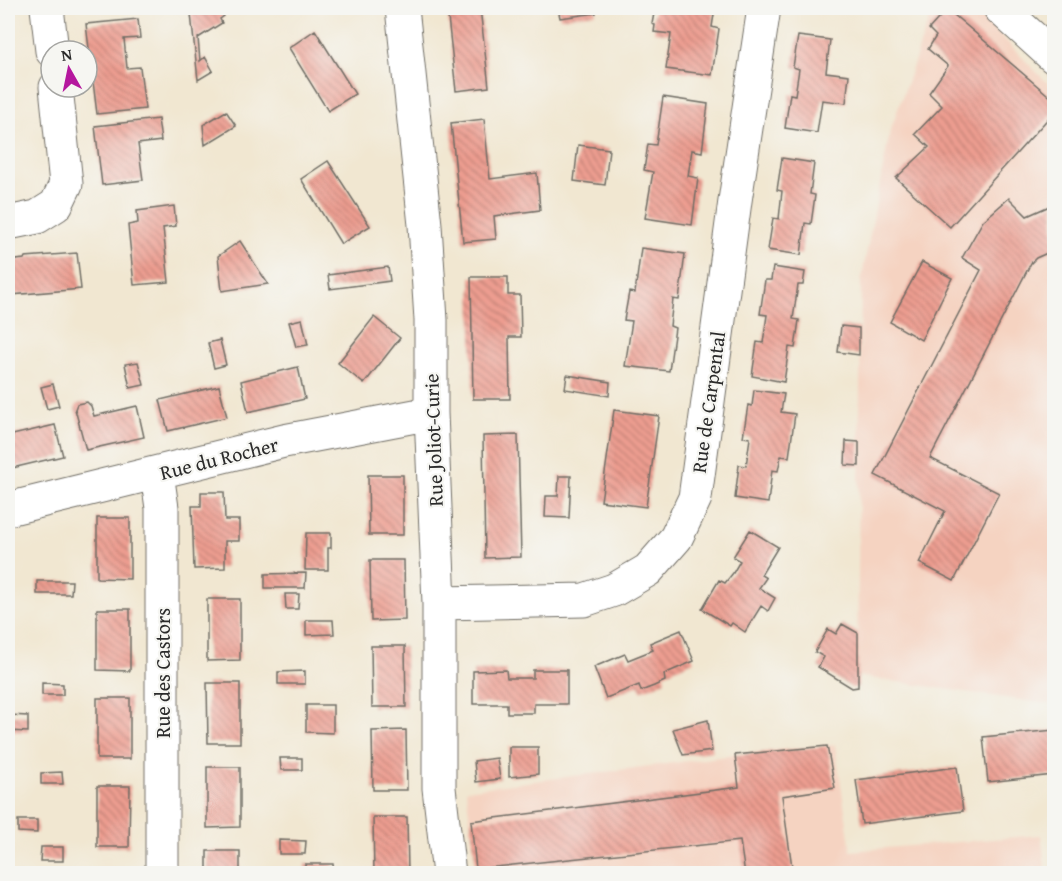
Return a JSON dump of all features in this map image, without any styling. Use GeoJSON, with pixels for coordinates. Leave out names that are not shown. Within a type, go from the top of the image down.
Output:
{"type":"FeatureCollection","features":[{"type":"Feature","properties":{"kind":"street"},"geometry":{"type":"LineString","coordinates":[[48,8],[51,39]]}},
{"type":"Feature","properties":{"kind":"street","name":"Rue Joliot-Curie"},"geometry":{"type":"LineString","coordinates":[[402,8],[425,225],[431,320],[431,413],[439,603],[439,788],[449,873]]}},
{"type":"Feature","properties":{"kind":"street","name":"Rue de Carpental"},"geometry":{"type":"LineString","coordinates":[[439,603],[584,600],[614,590],[648,570],[676,538],[695,498],[735,201],[764,8]]}},
{"type":"Feature","properties":{"kind":"street"},"geometry":{"type":"LineString","coordinates":[[1000,8],[1054,57]]}},
{"type":"Feature","properties":{"kind":"street"},"geometry":{"type":"LineString","coordinates":[[1020,8],[1054,35]]}},
{"type":"Feature","properties":{"kind":"street"},"geometry":{"type":"LineString","coordinates":[[8,223],[37,217],[56,205],[66,184],[57,99]]}},
{"type":"Feature","properties":{"kind":"street","name":"Rue du Rocher"},"geometry":{"type":"LineString","coordinates":[[8,509],[284,441],[431,413]]}},
{"type":"Feature","properties":{"kind":"street","name":"Rue des Castors"},"geometry":{"type":"LineString","coordinates":[[157,473],[162,508],[162,873]]}},
{"type":"Feature","properties":{"kind":"shaded area"},"geometry":{"type":"Polygon","coordinates":[[[933,8],[974,8],[1054,90],[1054,705],[857,676],[861,281],[890,132],[933,8]]]}},
{"type":"Feature","properties":{"kind":"shaded area"},"geometry":{"type":"Polygon","coordinates":[[[835,745],[851,851],[1041,835],[1046,873],[477,873],[466,790],[735,755],[835,745]]]}},
{"type":"Feature","properties":{"kind":"building"},"geometry":{"type":"Polygon","coordinates":[[[202,8],[219,8],[224,16],[220,19],[222,23],[198,38],[200,61],[205,57],[213,71],[198,80],[191,14],[202,8]]]}},
{"type":"Feature","properties":{"kind":"building"},"geometry":{"type":"Polygon","coordinates":[[[447,8],[480,8],[489,87],[456,91],[447,8]]]}},
{"type":"Feature","properties":{"kind":"building"},"geometry":{"type":"Polygon","coordinates":[[[558,8],[595,8],[596,13],[560,18],[558,8]]]}},
{"type":"Feature","properties":{"kind":"building"},"geometry":{"type":"Polygon","coordinates":[[[655,8],[715,8],[712,27],[719,29],[712,75],[666,69],[671,34],[654,32],[655,25],[652,24],[655,8]]]}},
{"type":"Feature","properties":{"kind":"building"},"geometry":{"type":"Polygon","coordinates":[[[947,9],[1054,100],[1054,112],[950,227],[896,178],[929,147],[915,134],[942,106],[929,93],[948,66],[928,49],[936,36],[929,29],[947,9]]]}},
{"type":"Feature","properties":{"kind":"building"},"geometry":{"type":"Polygon","coordinates":[[[138,19],[140,38],[124,39],[127,68],[140,67],[145,109],[97,114],[95,99],[99,99],[99,39],[88,39],[86,24],[138,19]]]}},
{"type":"Feature","properties":{"kind":"building"},"geometry":{"type":"Polygon","coordinates":[[[315,30],[355,94],[328,111],[289,48],[315,30]]]}},
{"type":"Feature","properties":{"kind":"building"},"geometry":{"type":"Polygon","coordinates":[[[798,36],[830,40],[826,72],[849,75],[846,103],[822,100],[817,133],[785,128],[790,94],[795,95],[799,69],[793,67],[798,36]]]}},
{"type":"Feature","properties":{"kind":"building"},"geometry":{"type":"Polygon","coordinates":[[[663,97],[708,104],[702,152],[692,150],[688,176],[698,178],[692,225],[645,218],[653,172],[644,170],[648,144],[656,145],[663,97]]]}},
{"type":"Feature","properties":{"kind":"building"},"geometry":{"type":"Polygon","coordinates":[[[226,111],[236,126],[205,145],[203,125],[226,111]]]}},
{"type":"Feature","properties":{"kind":"building"},"geometry":{"type":"Polygon","coordinates":[[[158,119],[161,141],[138,144],[143,180],[102,185],[95,126],[158,119]]]}},
{"type":"Feature","properties":{"kind":"building"},"geometry":{"type":"Polygon","coordinates":[[[484,119],[490,179],[537,173],[540,210],[494,216],[496,239],[463,242],[451,123],[484,119]]]}},
{"type":"Feature","properties":{"kind":"building"},"geometry":{"type":"Polygon","coordinates":[[[578,145],[609,149],[605,185],[574,181],[578,145]]]}},
{"type":"Feature","properties":{"kind":"building"},"geometry":{"type":"Polygon","coordinates":[[[782,158],[814,163],[810,194],[815,195],[813,210],[811,224],[805,223],[801,255],[768,250],[773,218],[779,219],[782,191],[777,190],[782,158]]]}},
{"type":"Feature","properties":{"kind":"building"},"geometry":{"type":"Polygon","coordinates":[[[328,161],[370,226],[341,244],[301,179],[328,161]]]}},
{"type":"Feature","properties":{"kind":"building"},"geometry":{"type":"Polygon","coordinates":[[[1009,198],[1027,216],[1054,204],[1054,250],[1036,258],[1031,263],[930,458],[999,493],[954,581],[919,563],[945,511],[875,475],[981,270],[962,258],[983,221],[1009,198]]]}},
{"type":"Feature","properties":{"kind":"building"},"geometry":{"type":"Polygon","coordinates":[[[174,206],[176,226],[163,228],[169,282],[134,285],[128,225],[138,223],[137,211],[174,206]]]}},
{"type":"Feature","properties":{"kind":"building"},"geometry":{"type":"Polygon","coordinates":[[[240,241],[268,284],[222,291],[218,256],[240,241]]]}},
{"type":"Feature","properties":{"kind":"building"},"geometry":{"type":"Polygon","coordinates":[[[641,248],[685,254],[679,300],[673,299],[670,326],[675,328],[669,371],[625,366],[632,321],[624,320],[629,292],[635,293],[641,248]]]}},
{"type":"Feature","properties":{"kind":"building"},"geometry":{"type":"Polygon","coordinates":[[[77,253],[81,289],[11,295],[12,307],[8,307],[8,261],[25,257],[77,253]]]}},
{"type":"Feature","properties":{"kind":"building"},"geometry":{"type":"Polygon","coordinates":[[[922,262],[952,278],[921,340],[890,322],[922,262]]]}},
{"type":"Feature","properties":{"kind":"building"},"geometry":{"type":"Polygon","coordinates":[[[388,267],[390,281],[330,289],[328,275],[388,267]]]}},
{"type":"Feature","properties":{"kind":"building"},"geometry":{"type":"Polygon","coordinates":[[[773,267],[805,272],[803,285],[798,285],[793,319],[799,320],[795,348],[789,347],[784,382],[752,376],[757,342],[763,343],[767,315],[760,314],[765,280],[771,280],[773,267]]]}},
{"type":"Feature","properties":{"kind":"building"},"geometry":{"type":"Polygon","coordinates":[[[471,277],[508,277],[508,295],[520,295],[521,337],[509,337],[510,399],[473,399],[471,277]]]}},
{"type":"Feature","properties":{"kind":"building"},"geometry":{"type":"Polygon","coordinates":[[[374,317],[400,338],[364,384],[338,363],[374,317]]]}},
{"type":"Feature","properties":{"kind":"building"},"geometry":{"type":"Polygon","coordinates":[[[302,319],[308,345],[296,347],[289,322],[302,319]]]}},
{"type":"Feature","properties":{"kind":"building"},"geometry":{"type":"Polygon","coordinates":[[[841,326],[859,328],[859,355],[838,352],[841,326]]]}},
{"type":"Feature","properties":{"kind":"building"},"geometry":{"type":"Polygon","coordinates":[[[220,340],[226,365],[214,368],[208,343],[220,340]]]}},
{"type":"Feature","properties":{"kind":"building"},"geometry":{"type":"Polygon","coordinates":[[[138,362],[144,385],[130,388],[125,364],[138,362]]]}},
{"type":"Feature","properties":{"kind":"building"},"geometry":{"type":"Polygon","coordinates":[[[298,367],[305,399],[248,412],[241,381],[298,367]]]}},
{"type":"Feature","properties":{"kind":"building"},"geometry":{"type":"Polygon","coordinates":[[[567,375],[610,382],[609,396],[565,389],[567,375]]]}},
{"type":"Feature","properties":{"kind":"building"},"geometry":{"type":"Polygon","coordinates":[[[53,384],[59,406],[47,409],[41,387],[53,384]]]}},
{"type":"Feature","properties":{"kind":"building"},"geometry":{"type":"Polygon","coordinates":[[[219,386],[227,417],[168,431],[160,400],[219,386]]]}},
{"type":"Feature","properties":{"kind":"building"},"geometry":{"type":"Polygon","coordinates":[[[754,390],[784,394],[781,412],[795,414],[789,457],[781,456],[778,471],[772,470],[768,503],[735,498],[739,465],[746,466],[750,438],[743,437],[748,405],[752,406],[754,390]]]}},
{"type":"Feature","properties":{"kind":"building"},"geometry":{"type":"Polygon","coordinates":[[[87,402],[94,416],[137,406],[144,437],[86,450],[75,409],[77,404],[87,402]]]}},
{"type":"Feature","properties":{"kind":"building"},"geometry":{"type":"Polygon","coordinates":[[[614,410],[659,416],[646,507],[601,501],[614,410]]]}},
{"type":"Feature","properties":{"kind":"building"},"geometry":{"type":"Polygon","coordinates":[[[55,425],[63,456],[8,469],[8,436],[55,425]]]}},
{"type":"Feature","properties":{"kind":"building"},"geometry":{"type":"Polygon","coordinates":[[[518,435],[521,557],[485,558],[483,436],[518,435]]]}},
{"type":"Feature","properties":{"kind":"building"},"geometry":{"type":"Polygon","coordinates":[[[846,441],[859,442],[859,466],[845,465],[846,441]]]}},
{"type":"Feature","properties":{"kind":"building"},"geometry":{"type":"Polygon","coordinates":[[[368,475],[403,475],[403,535],[369,535],[368,475]]]}},
{"type":"Feature","properties":{"kind":"building"},"geometry":{"type":"Polygon","coordinates":[[[559,476],[571,476],[569,518],[545,517],[546,496],[558,496],[559,476]]]}},
{"type":"Feature","properties":{"kind":"building"},"geometry":{"type":"Polygon","coordinates":[[[201,492],[224,492],[225,520],[239,520],[239,541],[225,541],[225,568],[194,569],[192,506],[201,506],[201,492]]]}},
{"type":"Feature","properties":{"kind":"building"},"geometry":{"type":"Polygon","coordinates":[[[97,518],[130,518],[130,579],[97,578],[97,518]]]}},
{"type":"Feature","properties":{"kind":"building"},"geometry":{"type":"Polygon","coordinates":[[[750,530],[778,547],[761,575],[766,578],[759,588],[775,598],[768,611],[761,606],[745,632],[732,623],[730,626],[702,609],[719,580],[725,583],[733,573],[740,561],[733,557],[750,530]]]}},
{"type":"Feature","properties":{"kind":"building"},"geometry":{"type":"Polygon","coordinates":[[[306,533],[331,533],[328,570],[305,570],[306,533]]]}},
{"type":"Feature","properties":{"kind":"building"},"geometry":{"type":"Polygon","coordinates":[[[370,560],[404,560],[405,620],[371,621],[370,560]]]}},
{"type":"Feature","properties":{"kind":"building"},"geometry":{"type":"Polygon","coordinates":[[[306,573],[305,588],[265,588],[265,574],[306,573]]]}},
{"type":"Feature","properties":{"kind":"building"},"geometry":{"type":"Polygon","coordinates":[[[37,581],[72,581],[71,594],[37,594],[37,581]]]}},
{"type":"Feature","properties":{"kind":"building"},"geometry":{"type":"Polygon","coordinates":[[[285,594],[299,594],[298,609],[286,609],[285,594]]]}},
{"type":"Feature","properties":{"kind":"building"},"geometry":{"type":"Polygon","coordinates":[[[207,599],[240,599],[240,660],[207,661],[207,599]]]}},
{"type":"Feature","properties":{"kind":"building"},"geometry":{"type":"Polygon","coordinates":[[[97,609],[130,609],[130,671],[97,670],[97,609]]]}},
{"type":"Feature","properties":{"kind":"building"},"geometry":{"type":"Polygon","coordinates":[[[306,620],[333,620],[334,634],[306,635],[306,620]]]}},
{"type":"Feature","properties":{"kind":"building"},"geometry":{"type":"Polygon","coordinates":[[[842,624],[858,633],[858,687],[852,688],[818,667],[824,657],[815,652],[828,629],[836,634],[842,624]]]}},
{"type":"Feature","properties":{"kind":"building"},"geometry":{"type":"Polygon","coordinates":[[[681,630],[694,661],[664,674],[665,681],[654,686],[641,691],[639,685],[606,698],[594,667],[625,654],[628,660],[653,650],[650,643],[681,630]]]}},
{"type":"Feature","properties":{"kind":"building"},"geometry":{"type":"Polygon","coordinates":[[[371,646],[405,646],[406,707],[372,707],[371,646]]]}},
{"type":"Feature","properties":{"kind":"building"},"geometry":{"type":"Polygon","coordinates":[[[506,670],[507,678],[533,678],[533,670],[567,670],[567,704],[534,704],[534,713],[507,713],[507,704],[473,704],[473,671],[506,670]]]}},
{"type":"Feature","properties":{"kind":"building"},"geometry":{"type":"Polygon","coordinates":[[[305,671],[305,684],[278,684],[278,672],[305,671]]]}},
{"type":"Feature","properties":{"kind":"building"},"geometry":{"type":"Polygon","coordinates":[[[42,683],[63,684],[63,695],[42,695],[42,683]]]}},
{"type":"Feature","properties":{"kind":"building"},"geometry":{"type":"Polygon","coordinates":[[[207,683],[240,683],[240,743],[208,743],[207,683]]]}},
{"type":"Feature","properties":{"kind":"building"},"geometry":{"type":"Polygon","coordinates":[[[97,698],[130,698],[130,759],[97,759],[97,698]]]}},
{"type":"Feature","properties":{"kind":"building"},"geometry":{"type":"Polygon","coordinates":[[[306,705],[333,705],[333,733],[306,732],[306,705]]]}},
{"type":"Feature","properties":{"kind":"building"},"geometry":{"type":"Polygon","coordinates":[[[8,715],[28,716],[28,732],[8,731],[8,715]]]}},
{"type":"Feature","properties":{"kind":"building"},"geometry":{"type":"Polygon","coordinates":[[[708,720],[712,751],[683,755],[673,729],[708,720]]]}},
{"type":"Feature","properties":{"kind":"building"},"geometry":{"type":"Polygon","coordinates":[[[406,730],[407,790],[373,790],[372,731],[406,730]]]}},
{"type":"Feature","properties":{"kind":"building"},"geometry":{"type":"Polygon","coordinates":[[[1054,730],[1054,775],[988,782],[983,737],[1054,730]]]}},
{"type":"Feature","properties":{"kind":"building"},"geometry":{"type":"Polygon","coordinates":[[[827,746],[835,788],[782,796],[793,874],[745,874],[740,841],[476,869],[471,821],[739,787],[735,755],[827,746]]]}},
{"type":"Feature","properties":{"kind":"building"},"geometry":{"type":"Polygon","coordinates":[[[509,747],[538,747],[538,774],[509,777],[509,747]]]}},
{"type":"Feature","properties":{"kind":"building"},"geometry":{"type":"Polygon","coordinates":[[[280,758],[302,758],[302,770],[281,770],[280,758]]]}},
{"type":"Feature","properties":{"kind":"building"},"geometry":{"type":"Polygon","coordinates":[[[497,758],[500,779],[476,782],[474,761],[497,758]]]}},
{"type":"Feature","properties":{"kind":"building"},"geometry":{"type":"Polygon","coordinates":[[[207,767],[240,767],[240,827],[207,828],[207,767]]]}},
{"type":"Feature","properties":{"kind":"building"},"geometry":{"type":"Polygon","coordinates":[[[957,767],[963,811],[862,824],[856,780],[957,767]]]}},
{"type":"Feature","properties":{"kind":"building"},"geometry":{"type":"Polygon","coordinates":[[[62,772],[63,784],[41,784],[41,773],[62,772]]]}},
{"type":"Feature","properties":{"kind":"building"},"geometry":{"type":"Polygon","coordinates":[[[97,786],[130,786],[129,847],[97,847],[97,786]]]}},
{"type":"Feature","properties":{"kind":"building"},"geometry":{"type":"Polygon","coordinates":[[[373,817],[407,817],[408,874],[374,874],[373,817]]]}},
{"type":"Feature","properties":{"kind":"building"},"geometry":{"type":"Polygon","coordinates":[[[18,820],[37,820],[37,833],[18,832],[18,820]]]}},
{"type":"Feature","properties":{"kind":"building"},"geometry":{"type":"Polygon","coordinates":[[[279,840],[306,841],[305,854],[279,854],[279,840]]]}},
{"type":"Feature","properties":{"kind":"building"},"geometry":{"type":"Polygon","coordinates":[[[41,847],[63,847],[63,861],[40,861],[41,847]]]}},
{"type":"Feature","properties":{"kind":"building"},"geometry":{"type":"Polygon","coordinates":[[[207,851],[240,851],[240,874],[207,874],[207,851]]]}},
{"type":"Feature","properties":{"kind":"building"},"geometry":{"type":"Polygon","coordinates":[[[305,864],[333,864],[334,874],[305,874],[305,864]]]}}]}
